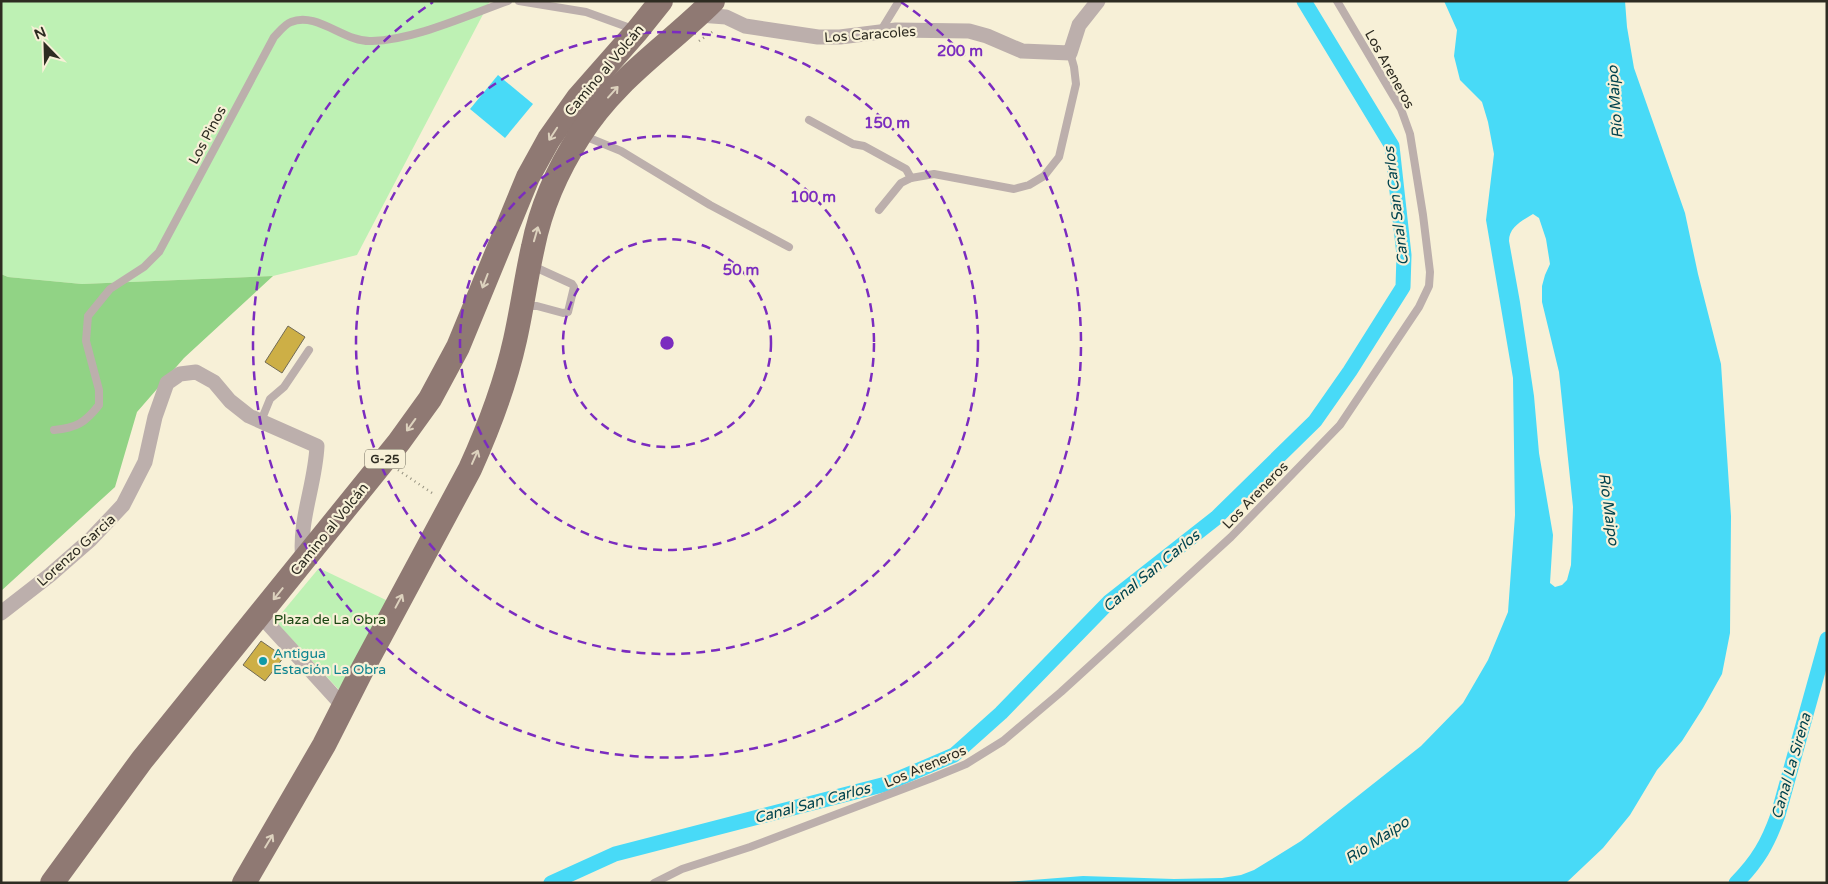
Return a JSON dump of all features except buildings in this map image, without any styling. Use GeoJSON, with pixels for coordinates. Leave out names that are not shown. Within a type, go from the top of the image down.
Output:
{"type":"FeatureCollection","features":[{"type":"Feature","properties":{"kind":"main road","name":"Camino al Volcán"},"geometry":{"type":"LineString","coordinates":[[52,883],[142,760],[414,423],[445,373],[470,320],[502,237],[528,177],[549,139],[578,98],[661,1]]}},
{"type":"Feature","properties":{"kind":"main road","name":"Camino al Volcán"},"geometry":{"type":"LineString","coordinates":[[244,883],[324,745],[473,462],[495,408],[506,374],[522,306],[532,247],[547,199],[567,156],[595,113],[628,75],[713,11]]}},
{"type":"Feature","properties":{"kind":"street"},"geometry":{"type":"LineString","coordinates":[[1070,52],[1079,25],[1098,1]]}},
{"type":"Feature","properties":{"kind":"street","name":"Los Caracoles"},"geometry":{"type":"LineString","coordinates":[[713,11],[745,26],[818,37],[840,37],[896,30],[969,31],[987,36],[1022,51],[1070,52]]}},
{"type":"Feature","properties":{"kind":"street","name":"Lorenzo Garcia"},"geometry":{"type":"LineString","coordinates":[[1,614],[90,540],[123,505],[145,462],[154,417],[167,383],[180,374],[196,372],[214,382],[230,401],[249,416],[317,446],[316,462],[301,543],[303,562]]}},
{"type":"Feature","properties":{"kind":"street"},"geometry":{"type":"LineString","coordinates":[[260,615],[343,706]]}},
{"type":"Feature","properties":{"kind":"lane","name":"Los Pinos"},"geometry":{"type":"LineString","coordinates":[[54,430],[72,428],[89,418],[99,405],[99,390],[86,341],[88,316],[110,289],[144,267],[159,252],[274,37],[291,22],[311,20],[354,38],[370,42],[406,36],[508,1]]}},
{"type":"Feature","properties":{"kind":"lane"},"geometry":{"type":"LineString","coordinates":[[519,1],[586,12],[637,31]]}},
{"type":"Feature","properties":{"kind":"lane"},"geometry":{"type":"LineString","coordinates":[[880,32],[899,1]]}},
{"type":"Feature","properties":{"kind":"lane","name":"Los Areneros"},"geometry":{"type":"LineString","coordinates":[[654,883],[682,869],[750,847],[932,778],[966,764],[1002,741],[1061,692],[1231,537],[1340,425],[1419,307],[1429,286],[1430,272],[1410,134],[1401,109],[1337,1]]}},
{"type":"Feature","properties":{"kind":"lane"},"geometry":{"type":"LineString","coordinates":[[879,210],[901,183],[911,178],[934,174],[1014,189],[1029,185],[1044,176],[1059,157],[1076,84],[1070,52]]}},
{"type":"Feature","properties":{"kind":"lane"},"geometry":{"type":"LineString","coordinates":[[809,120],[853,144],[864,146],[906,169],[911,178]]}},
{"type":"Feature","properties":{"kind":"lane"},"geometry":{"type":"LineString","coordinates":[[580,134],[621,151],[710,204],[789,247]]}},
{"type":"Feature","properties":{"kind":"lane"},"geometry":{"type":"LineString","coordinates":[[522,306],[537,306],[563,313],[568,312],[574,287],[572,284],[537,268],[530,261]]}},
{"type":"Feature","properties":{"kind":"lane"},"geometry":{"type":"LineString","coordinates":[[261,421],[270,399],[284,388],[309,350]]}},
{"type":"Feature","properties":{"kind":"path"},"geometry":{"type":"LineString","coordinates":[[695,45],[714,31],[713,11]]}},
{"type":"Feature","properties":{"kind":"path"},"geometry":{"type":"LineString","coordinates":[[384,461],[451,505]]}},
{"type":"Feature","properties":{"kind":"green space"},"geometry":{"type":"Polygon","coordinates":[[[1,1],[490,1],[357,255],[273,276],[82,284],[8,277],[1,274],[1,1]]]}},
{"type":"Feature","properties":{"kind":"green space"},"geometry":{"type":"Polygon","coordinates":[[[1,274],[8,277],[82,284],[273,276],[184,358],[137,412],[115,487],[1,591],[1,274]]]}},
{"type":"Feature","properties":{"kind":"green space","name":"Plaza de La Obra"},"geometry":{"type":"Polygon","coordinates":[[[319,568],[388,601],[340,691],[275,621],[319,568]]]}},
{"type":"Feature","properties":{"kind":"water","name":"Río Maipo"},"geometry":{"type":"Polygon","coordinates":[[[1444,1],[1625,1],[1634,68],[1685,213],[1698,274],[1721,364],[1731,516],[1730,633],[1722,674],[1682,741],[1657,770],[1630,815],[1603,848],[1566,883],[995,883],[1083,876],[1174,879],[1222,878],[1241,875],[1254,870],[1301,841],[1421,746],[1463,703],[1488,660],[1508,612],[1515,515],[1513,378],[1486,220],[1494,154],[1482,102],[1460,80],[1454,56],[1457,30],[1444,1]],[[1533,214],[1521,222],[1511,232],[1509,241],[1520,302],[1534,396],[1539,453],[1553,535],[1550,583],[1555,587],[1562,585],[1567,580],[1571,565],[1573,507],[1559,372],[1542,302],[1542,286],[1550,264],[1546,239],[1539,218],[1533,214]]]}},
{"type":"Feature","properties":{"kind":"water"},"geometry":{"type":"Polygon","coordinates":[[[498,75],[533,104],[505,138],[470,109],[498,75]]]}},
{"type":"Feature","properties":{"kind":"waterway","name":"Canal San Carlos"},"geometry":{"type":"LineString","coordinates":[[551,883],[615,854],[886,784],[954,755],[1001,713],[1109,602],[1216,518],[1315,421],[1350,371],[1403,287],[1404,255],[1392,146],[1304,1]]}},
{"type":"Feature","properties":{"kind":"waterway","name":"Canal La Sirena"},"geometry":{"type":"LineString","coordinates":[[1736,883],[1762,851],[1778,815],[1827,639]]}},
{"type":"Feature","properties":{"kind":"place","name":"Antigua Estación La Obra"},"geometry":{"type":"Point","coordinates":[263,661]}}]}
